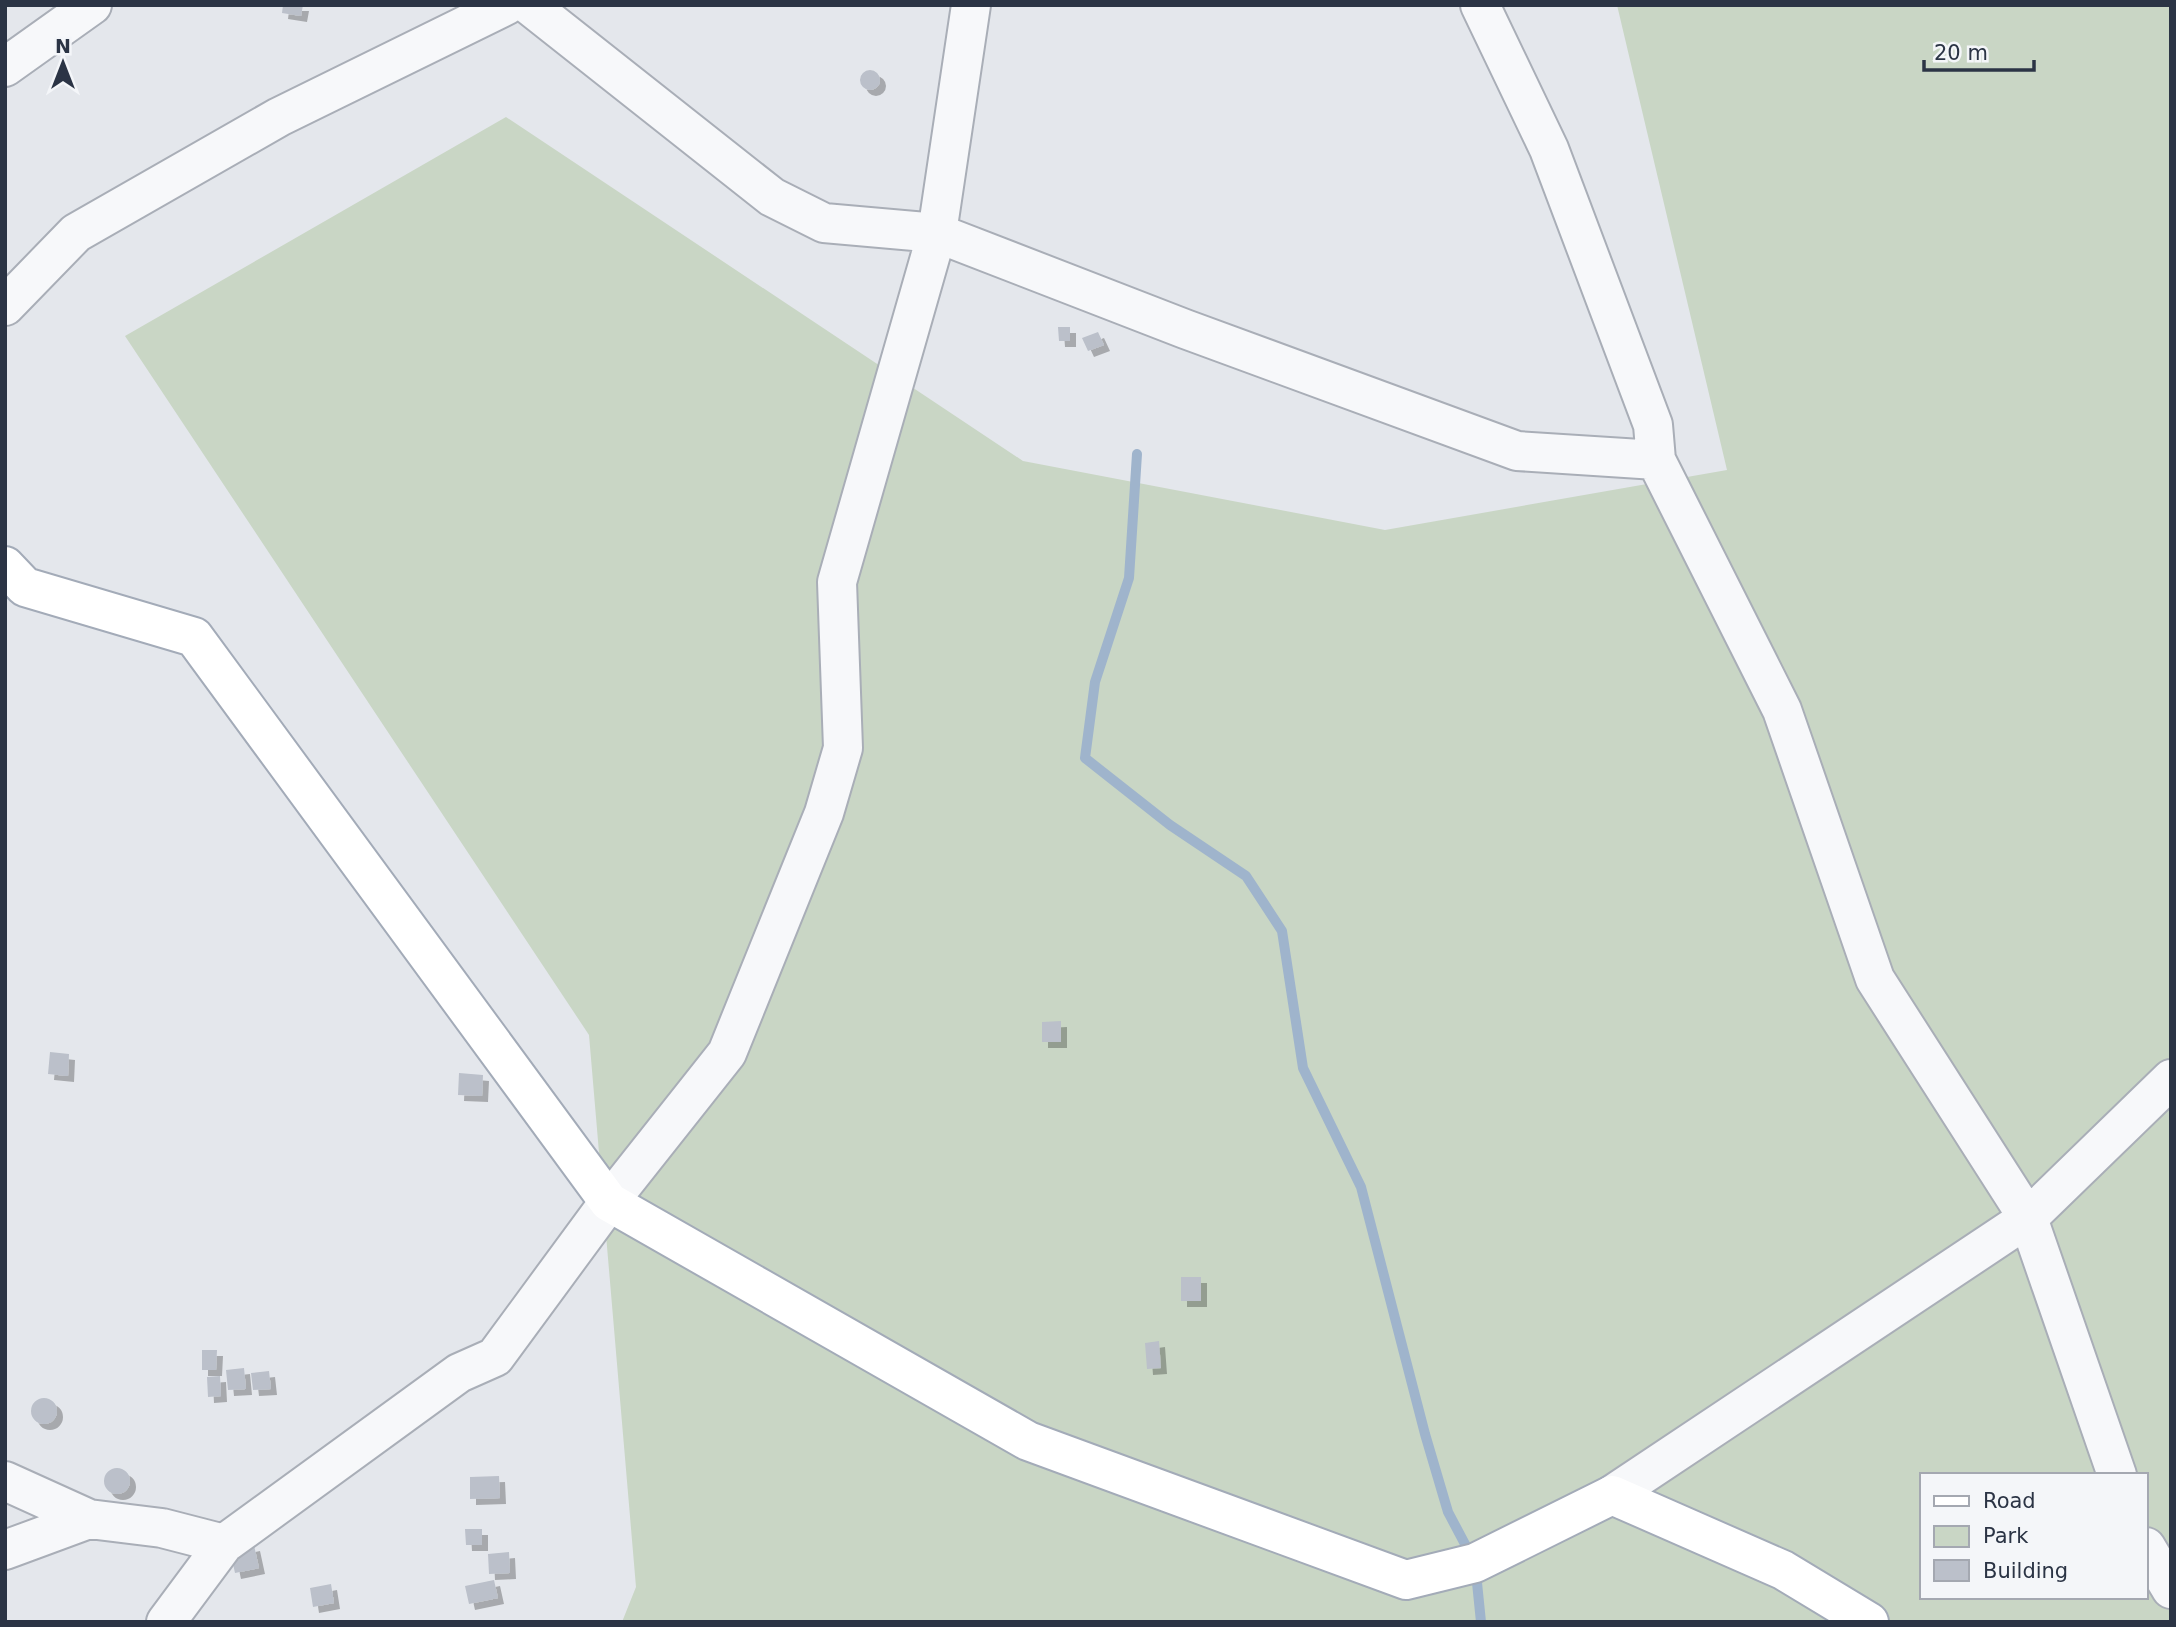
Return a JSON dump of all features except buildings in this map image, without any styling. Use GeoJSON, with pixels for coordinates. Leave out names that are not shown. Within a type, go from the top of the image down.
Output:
{"type":"FeatureCollection","features":[{"type":"Feature","properties":{"kind":"main road"},"geometry":{"type":"LineString","coordinates":[[12,581],[194,637],[608,1202],[1028,1441],[1406,1580],[1475,1563],[1612,1495],[1783,1570],[1869,1622]]}},
{"type":"Feature","properties":{"kind":"street"},"geometry":{"type":"LineString","coordinates":[[5,67],[92,5]]}},
{"type":"Feature","properties":{"kind":"street"},"geometry":{"type":"LineString","coordinates":[[5,306],[76,233],[279,117],[507,5]]}},
{"type":"Feature","properties":{"kind":"street"},"geometry":{"type":"LineString","coordinates":[[529,5],[772,197],[824,223],[937,233],[1517,451],[1656,460]]}},
{"type":"Feature","properties":{"kind":"street"},"geometry":{"type":"LineString","coordinates":[[166,1622],[224,1544],[459,1373],[495,1357],[608,1202],[727,1053],[824,813],[843,748],[837,582],[937,233],[971,5]]}},
{"type":"Feature","properties":{"kind":"street"},"geometry":{"type":"LineString","coordinates":[[1480,5],[1549,149],[1653,425],[1656,460],[1782,710],[1875,979],[2028,1218],[2116,1473]]}},
{"type":"Feature","properties":{"kind":"street"},"geometry":{"type":"LineString","coordinates":[[1612,1495],[2028,1218],[2171,1079]]}},
{"type":"Feature","properties":{"kind":"street"},"geometry":{"type":"LineString","coordinates":[[5,1481],[89,1519],[162,1528],[224,1544]]}},
{"type":"Feature","properties":{"kind":"street"},"geometry":{"type":"LineString","coordinates":[[5,1550],[89,1519]]}},
{"type":"Feature","properties":{"kind":"street"},"geometry":{"type":"LineString","coordinates":[[2148,1550],[2171,1589]]}},
{"type":"Feature","properties":{"kind":"green space"},"geometry":{"type":"Polygon","coordinates":[[[1617,5],[2171,5],[2171,1622],[622,1622],[636,1587],[589,1035],[125,336],[506,117],[1023,461],[1385,530],[1727,470],[1617,5]]]}},
{"type":"Feature","properties":{"kind":"waterway"},"geometry":{"type":"LineString","coordinates":[[1137,454],[1129,578],[1095,682],[1085,758],[1170,825],[1246,876],[1282,931],[1303,1068],[1361,1187],[1448,1512],[1475,1563],[1481,1622]]}}]}
